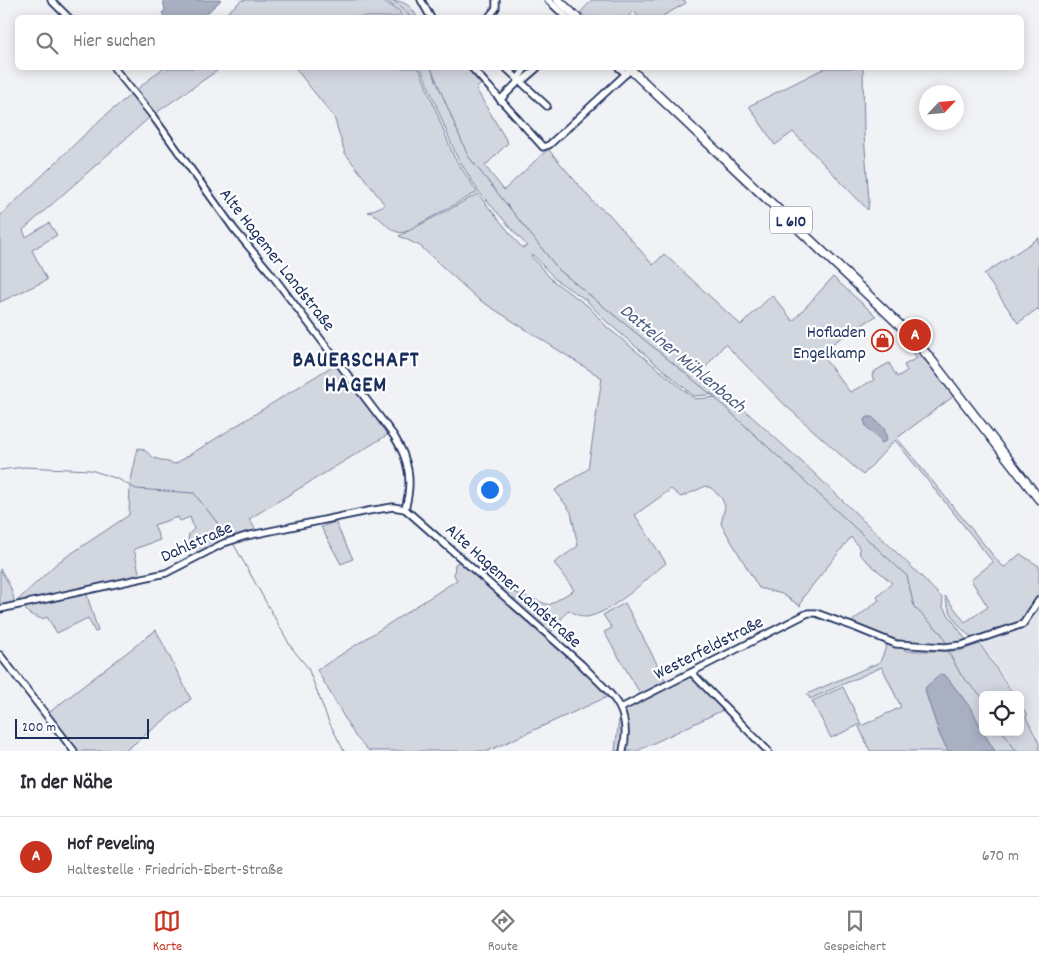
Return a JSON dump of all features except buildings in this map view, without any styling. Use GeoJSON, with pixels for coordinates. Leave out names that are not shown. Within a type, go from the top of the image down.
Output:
{"type":"FeatureCollection","features":[{"type":"Feature","properties":{"kind":"main road"},"geometry":{"type":"LineString","coordinates":[[558,0],[574,15]]}},
{"type":"Feature","properties":{"kind":"main road","name":"L 610"},"geometry":{"type":"LineString","coordinates":[[629,70],[904,328],[929,357],[1039,499]]}},
{"type":"Feature","properties":{"kind":"street"},"geometry":{"type":"LineString","coordinates":[[51,0],[66,15]]}},
{"type":"Feature","properties":{"kind":"street"},"geometry":{"type":"LineString","coordinates":[[421,0],[430,15]]}},
{"type":"Feature","properties":{"kind":"street"},"geometry":{"type":"LineString","coordinates":[[490,15],[496,8],[496,0]]}},
{"type":"Feature","properties":{"kind":"street"},"geometry":{"type":"LineString","coordinates":[[548,0],[564,15]]}},
{"type":"Feature","properties":{"kind":"street","name":"Alte Hagemer Landstraße"},"geometry":{"type":"LineString","coordinates":[[116,70],[152,115],[234,229],[269,271],[394,436],[409,465],[410,486],[405,509],[581,664],[621,708]]}},
{"type":"Feature","properties":{"kind":"street"},"geometry":{"type":"LineString","coordinates":[[474,70],[543,148],[549,145],[629,70]]}},
{"type":"Feature","properties":{"kind":"street"},"geometry":{"type":"LineString","coordinates":[[508,70],[547,106]]}},
{"type":"Feature","properties":{"kind":"street"},"geometry":{"type":"LineString","coordinates":[[520,80],[524,70]]}},
{"type":"Feature","properties":{"kind":"street"},"geometry":{"type":"LineString","coordinates":[[500,100],[520,80],[534,70]]}},
{"type":"Feature","properties":{"kind":"street","name":"Dahlstraße"},"geometry":{"type":"LineString","coordinates":[[0,609],[166,573],[224,544],[246,536],[368,511],[393,508],[405,509]]}},
{"type":"Feature","properties":{"kind":"street","name":"Westerfeldstraße"},"geometry":{"type":"LineString","coordinates":[[621,708],[808,613],[854,626],[896,644],[945,647],[962,645],[1023,624],[1039,600]]}},
{"type":"Feature","properties":{"kind":"street"},"geometry":{"type":"LineString","coordinates":[[0,655],[74,751]]}},
{"type":"Feature","properties":{"kind":"street"},"geometry":{"type":"LineString","coordinates":[[692,673],[768,751]]}},
{"type":"Feature","properties":{"kind":"street"},"geometry":{"type":"LineString","coordinates":[[621,708],[626,730],[622,751]]}},
{"type":"Feature","properties":{"kind":"shaded area"},"geometry":{"type":"Polygon","coordinates":[[[242,0],[382,0],[394,8],[398,15],[224,15],[242,0]]]}},
{"type":"Feature","properties":{"kind":"shaded area"},"geometry":{"type":"Polygon","coordinates":[[[386,0],[408,5],[416,15],[400,15],[399,11],[386,0]]]}},
{"type":"Feature","properties":{"kind":"shaded area"},"geometry":{"type":"Polygon","coordinates":[[[592,0],[684,0],[686,3],[665,15],[637,15],[634,11],[630,15],[583,15],[581,12],[592,0]]]}},
{"type":"Feature","properties":{"kind":"shaded area"},"geometry":{"type":"Polygon","coordinates":[[[161,70],[218,70],[150,117],[23,230],[26,237],[49,223],[57,235],[32,250],[47,280],[0,302],[0,216],[101,119],[161,70]]]}},
{"type":"Feature","properties":{"kind":"shaded area"},"geometry":{"type":"Polygon","coordinates":[[[297,70],[420,70],[454,157],[477,192],[405,232],[395,231],[378,217],[368,212],[385,205],[345,153],[334,117],[297,70]]]}},
{"type":"Feature","properties":{"kind":"shaded area"},"geometry":{"type":"Polygon","coordinates":[[[422,70],[469,70],[481,84],[476,89],[508,143],[485,166],[504,190],[548,149],[595,204],[609,214],[653,265],[664,254],[741,325],[772,295],[793,321],[833,277],[876,316],[819,352],[850,392],[874,380],[872,376],[875,371],[889,363],[897,377],[907,371],[904,365],[917,358],[910,349],[914,347],[954,396],[897,438],[1001,565],[1005,567],[1020,554],[1039,566],[1039,594],[1020,622],[974,638],[959,626],[948,608],[945,596],[965,622],[988,607],[971,580],[993,562],[895,440],[863,475],[785,405],[725,344],[700,374],[721,391],[730,393],[694,396],[607,322],[586,300],[556,280],[533,255],[531,256],[553,281],[588,306],[608,328],[695,399],[729,396],[814,473],[922,577],[942,598],[943,607],[966,640],[960,643],[921,644],[898,640],[850,623],[879,600],[877,597],[892,583],[860,555],[859,547],[851,537],[804,596],[800,606],[782,594],[759,588],[721,524],[725,506],[721,497],[706,486],[681,497],[671,489],[635,515],[666,563],[628,595],[606,610],[586,617],[568,610],[550,634],[501,591],[503,588],[549,605],[574,590],[554,563],[578,546],[571,512],[555,490],[588,469],[602,378],[478,299],[420,246],[399,236],[478,194],[522,248],[527,246],[479,192],[456,155],[422,70]]]}},
{"type":"Feature","properties":{"kind":"shaded area"},"geometry":{"type":"Polygon","coordinates":[[[821,70],[863,70],[868,210],[793,132],[775,145],[749,106],[821,70]]]}},
{"type":"Feature","properties":{"kind":"shaded area"},"geometry":{"type":"Polygon","coordinates":[[[1039,238],[1039,311],[1037,309],[1018,323],[984,274],[1039,238]]]}},
{"type":"Feature","properties":{"kind":"shaded area"},"geometry":{"type":"Polygon","coordinates":[[[337,363],[389,434],[249,519],[256,530],[198,553],[188,541],[189,534],[194,529],[190,517],[180,521],[178,517],[154,525],[160,540],[134,549],[140,577],[18,602],[57,563],[129,515],[130,485],[138,448],[143,449],[154,458],[175,464],[337,363]]]}},
{"type":"Feature","properties":{"kind":"shaded area"},"geometry":{"type":"Polygon","coordinates":[[[335,522],[353,559],[341,564],[321,527],[335,522]]]}},
{"type":"Feature","properties":{"kind":"shaded area"},"geometry":{"type":"Polygon","coordinates":[[[462,560],[473,573],[575,662],[609,696],[488,751],[369,751],[355,736],[317,670],[457,580],[454,575],[455,564],[462,560]]]}},
{"type":"Feature","properties":{"kind":"shaded area"},"geometry":{"type":"Polygon","coordinates":[[[0,569],[8,581],[14,603],[0,607],[0,569]]]}},
{"type":"Feature","properties":{"kind":"shaded area"},"geometry":{"type":"Polygon","coordinates":[[[86,592],[98,631],[95,632],[88,618],[57,633],[47,617],[42,619],[29,614],[23,606],[86,592]]]}},
{"type":"Feature","properties":{"kind":"shaded area"},"geometry":{"type":"Polygon","coordinates":[[[625,603],[666,681],[641,695],[604,632],[612,628],[603,615],[625,603]]]}},
{"type":"Feature","properties":{"kind":"shaded area"},"geometry":{"type":"Polygon","coordinates":[[[1039,604],[1039,738],[1028,718],[1030,715],[1024,707],[1024,691],[1013,691],[978,638],[1025,626],[1039,604]]]}},
{"type":"Feature","properties":{"kind":"shaded area"},"geometry":{"type":"Polygon","coordinates":[[[156,630],[191,699],[125,751],[74,751],[47,714],[156,630]]]}},
{"type":"Feature","properties":{"kind":"shaded area"},"geometry":{"type":"Polygon","coordinates":[[[888,642],[907,651],[959,651],[980,644],[1011,691],[979,691],[979,736],[1024,736],[1024,710],[1039,743],[1039,751],[870,751],[859,727],[901,707],[882,667],[810,699],[807,694],[880,662],[888,642]]]}},
{"type":"Feature","properties":{"kind":"shaded area"},"geometry":{"type":"Polygon","coordinates":[[[692,675],[725,709],[637,751],[615,751],[620,711],[692,675]]]}},
{"type":"Feature","properties":{"kind":"shaded area"},"geometry":{"type":"Polygon","coordinates":[[[843,687],[861,724],[831,738],[812,701],[843,687]]]}},
{"type":"Feature","properties":{"kind":"water"},"geometry":{"type":"Polygon","coordinates":[[[163,0],[221,0],[205,15],[163,15],[162,13],[165,10],[163,0]]]}},
{"type":"Feature","properties":{"kind":"water"},"geometry":{"type":"Polygon","coordinates":[[[872,417],[884,428],[887,440],[882,443],[866,426],[864,420],[872,417]]]}},
{"type":"Feature","properties":{"kind":"water"},"geometry":{"type":"Polygon","coordinates":[[[941,674],[946,676],[973,711],[979,724],[979,736],[986,736],[995,751],[948,751],[940,736],[925,691],[926,687],[941,674]]]}},
{"type":"Feature","properties":{"kind":"waterway","name":"Dattelner Mühlenbach"},"geometry":{"type":"LineString","coordinates":[[392,0],[402,7],[409,15]]}},
{"type":"Feature","properties":{"kind":"waterway","name":"Dattelner Mühlenbach"},"geometry":{"type":"LineString","coordinates":[[432,70],[468,156],[559,270],[713,396],[907,576],[914,607],[942,634],[946,643]]}},
{"type":"Feature","properties":{"kind":"waterway"},"geometry":{"type":"LineString","coordinates":[[0,470],[24,467],[91,470],[118,479],[136,489],[194,493],[230,539]]}},
{"type":"Feature","properties":{"kind":"waterway"},"geometry":{"type":"LineString","coordinates":[[233,543],[291,647],[308,668],[328,720],[344,751]]}},
{"type":"Feature","properties":{"kind":"waterway","name":"Dattelner Mühlenbach"},"geometry":{"type":"LineString","coordinates":[[948,651],[961,675],[979,694]]}},
{"type":"Feature","properties":{"kind":"waterway","name":"Dattelner Mühlenbach"},"geometry":{"type":"LineString","coordinates":[[1006,736],[1016,751]]}},
{"type":"Feature","properties":{"kind":"place","name":"Hof Peveling"},"geometry":{"type":"Point","coordinates":[915,335]}},
{"type":"Feature","properties":{"kind":"place","name":"Hofladen Engelkamp"},"geometry":{"type":"Point","coordinates":[882,341]}},
{"type":"Feature","properties":{"kind":"district","name":"BAUERSCHAFT HAGEM"},"geometry":{"type":"Point","coordinates":[356,370]}}]}
